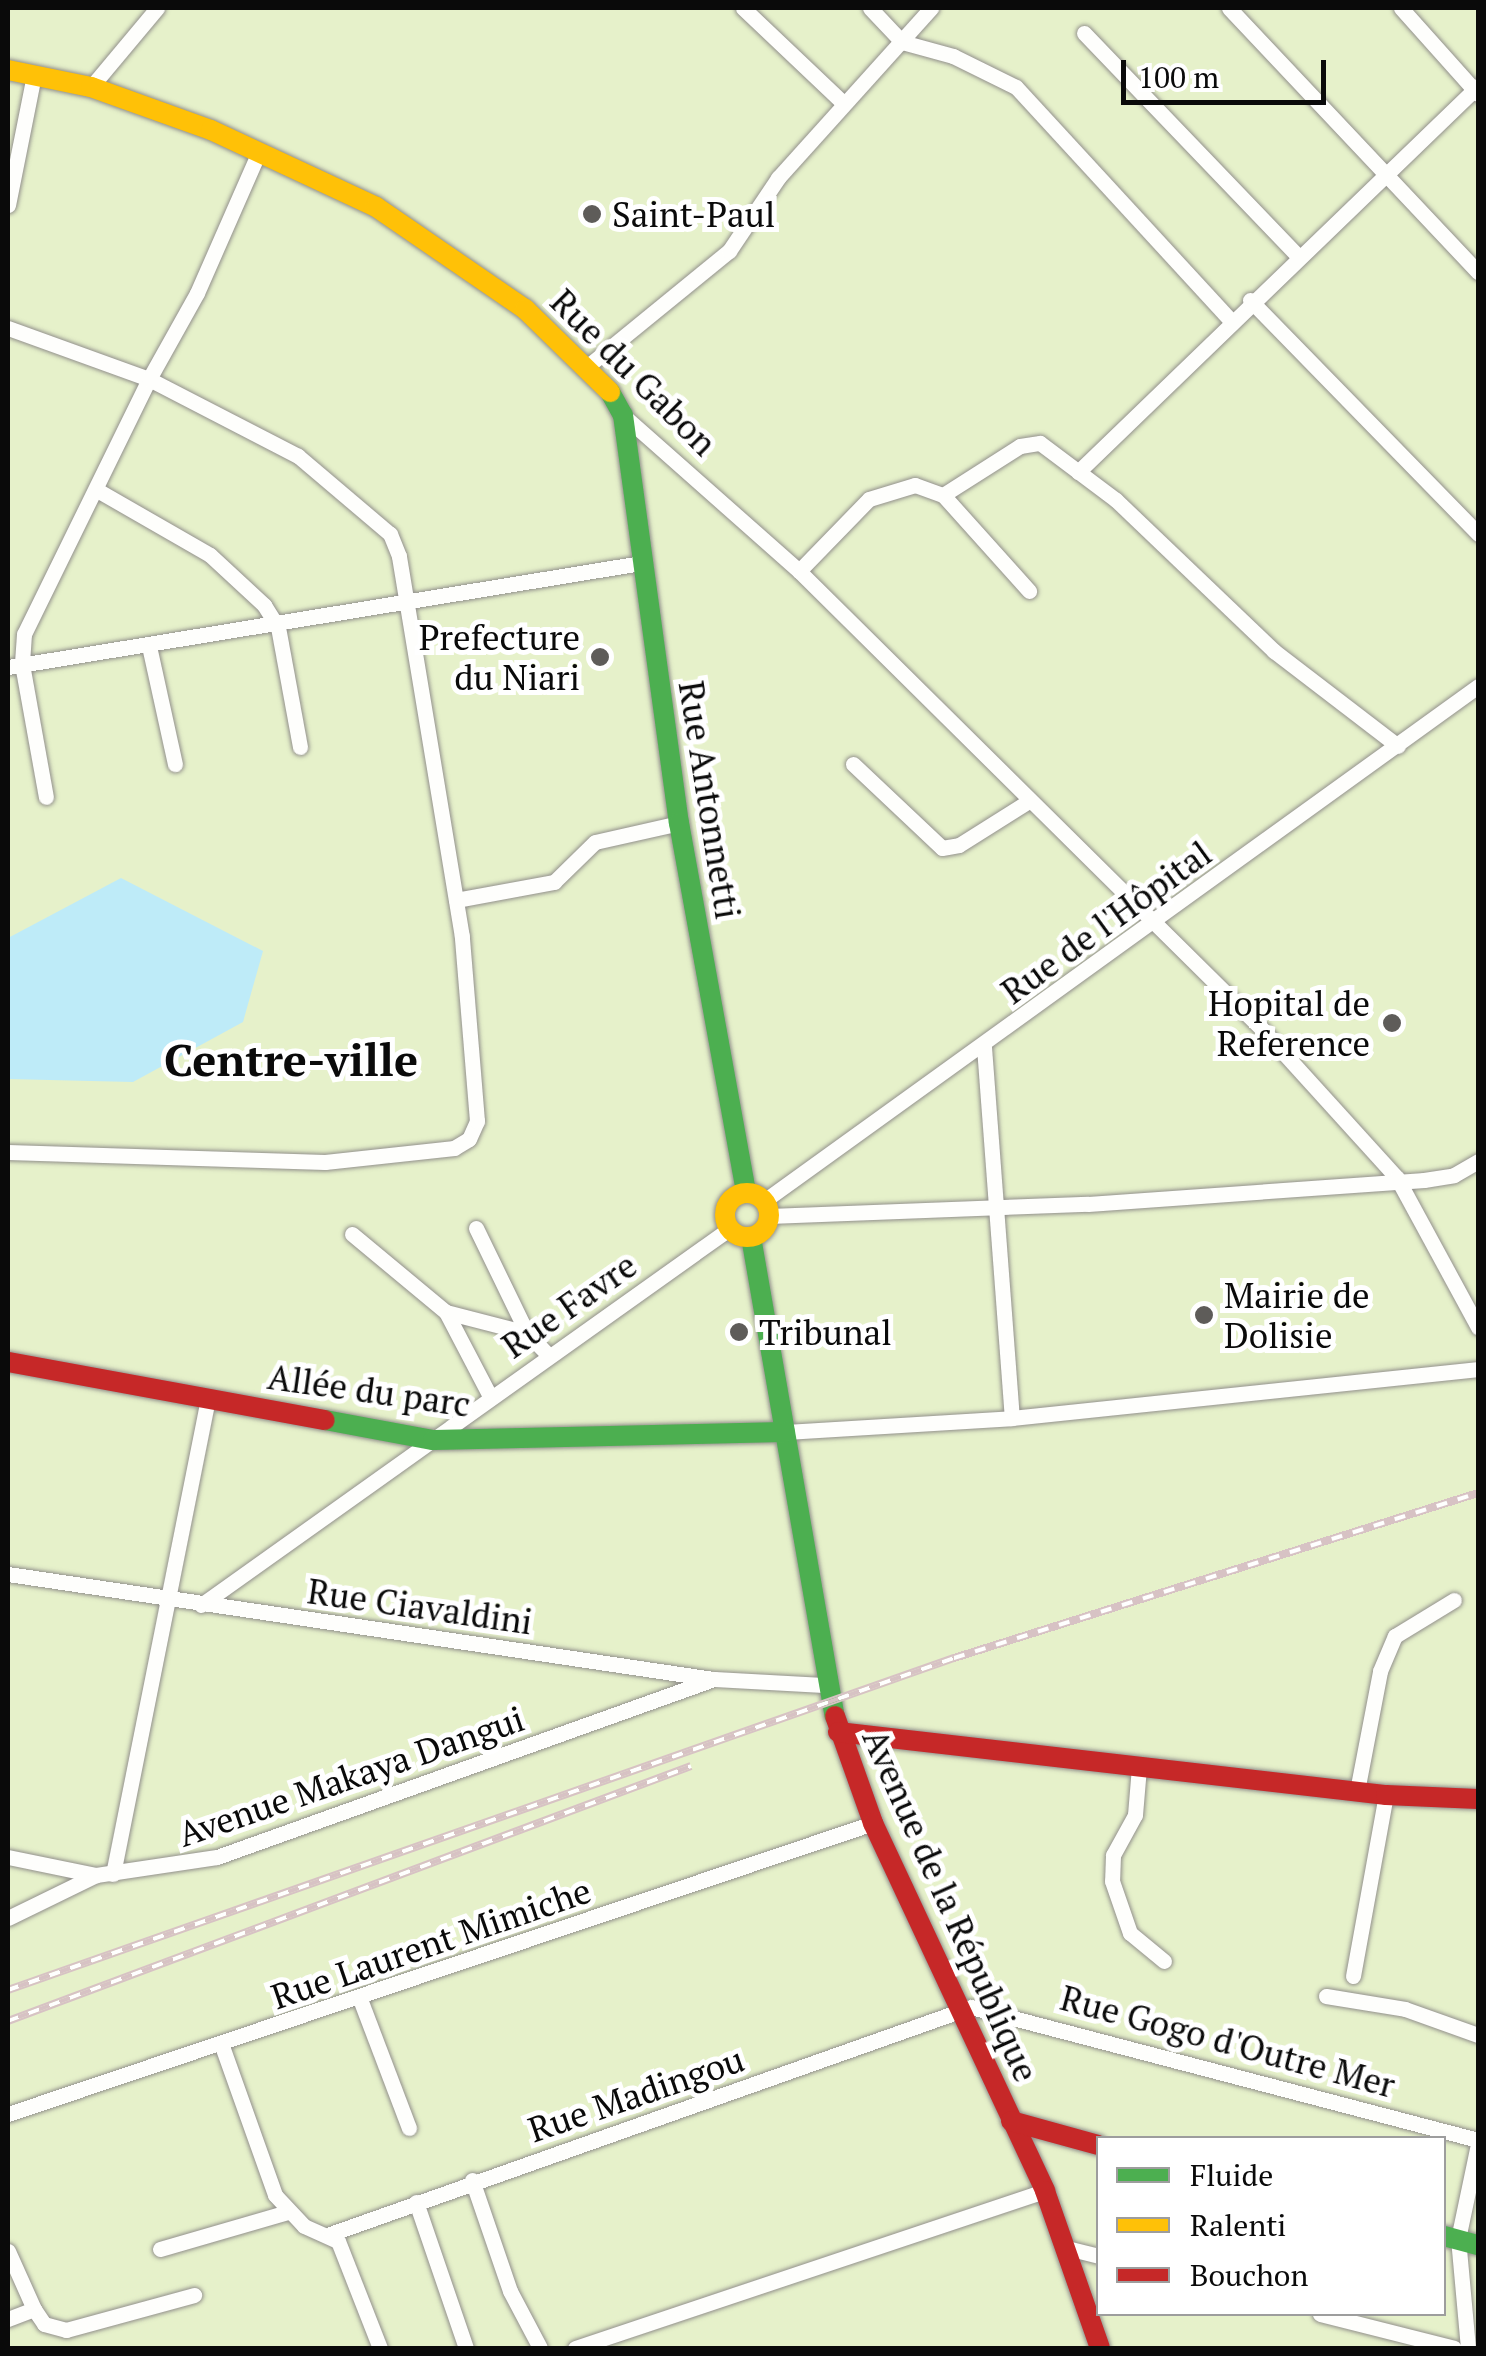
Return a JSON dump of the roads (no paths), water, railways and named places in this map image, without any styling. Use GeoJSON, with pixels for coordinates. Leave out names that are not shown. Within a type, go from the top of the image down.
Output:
{"type":"FeatureCollection","features":[{"type":"Feature","properties":{"kind":"main road","name":"Rue du Gabon"},"geometry":{"type":"LineString","coordinates":[[8,70],[91,87],[259,152],[391,217],[525,308],[589,365],[622,415]]}},
{"type":"Feature","properties":{"kind":"main road","name":"Rue Antonnetti"},"geometry":{"type":"LineString","coordinates":[[622,415],[679,823],[760,1203]]}},
{"type":"Feature","properties":{"kind":"main road"},"geometry":{"type":"LineString","coordinates":[[760,1203],[764,1230],[751,1236],[729,1229],[725,1210],[760,1203]]}},
{"type":"Feature","properties":{"kind":"main road","name":"Avenue de la République"},"geometry":{"type":"LineString","coordinates":[[751,1236],[825,1685],[838,1732],[873,1822],[1044,2191],[1100,2348]]}},
{"type":"Feature","properties":{"kind":"main road","name":"Allée du parc"},"geometry":{"type":"LineString","coordinates":[[8,1362],[433,1440],[786,1432]]}},
{"type":"Feature","properties":{"kind":"main road"},"geometry":{"type":"LineString","coordinates":[[838,1732],[1386,1795],[1478,1799]]}},
{"type":"Feature","properties":{"kind":"main road"},"geometry":{"type":"LineString","coordinates":[[1012,2121],[1096,2143]]}},
{"type":"Feature","properties":{"kind":"street"},"geometry":{"type":"LineString","coordinates":[[91,87],[157,8]]}},
{"type":"Feature","properties":{"kind":"street"},"geometry":{"type":"LineString","coordinates":[[743,8],[842,102]]}},
{"type":"Feature","properties":{"kind":"street"},"geometry":{"type":"LineString","coordinates":[[870,8],[902,42],[966,61],[1016,87],[1230,320]]}},
{"type":"Feature","properties":{"kind":"street"},"geometry":{"type":"LineString","coordinates":[[589,365],[716,264],[842,102],[931,8]]}},
{"type":"Feature","properties":{"kind":"street"},"geometry":{"type":"LineString","coordinates":[[1229,8],[1478,272]]}},
{"type":"Feature","properties":{"kind":"street"},"geometry":{"type":"LineString","coordinates":[[1078,472],[1297,255],[1477,90],[1401,8]]}},
{"type":"Feature","properties":{"kind":"street"},"geometry":{"type":"LineString","coordinates":[[1084,33],[1297,255]]}},
{"type":"Feature","properties":{"kind":"street"},"geometry":{"type":"LineString","coordinates":[[8,205],[34,76]]}},
{"type":"Feature","properties":{"kind":"street"},"geometry":{"type":"LineString","coordinates":[[46,797],[14,666],[37,598],[197,293],[259,152]]}},
{"type":"Feature","properties":{"kind":"street"},"geometry":{"type":"LineString","coordinates":[[1250,300],[1478,534]]}},
{"type":"Feature","properties":{"kind":"street"},"geometry":{"type":"LineString","coordinates":[[8,328],[149,379],[298,456],[390,534],[456,900],[477,1121],[469,1139],[454,1148],[325,1162],[8,1152]]}},
{"type":"Feature","properties":{"kind":"street","name":"Rue du Gabon"},"geometry":{"type":"LineString","coordinates":[[622,415],[799,570],[1262,1029],[1397,1178],[1478,1326]]}},
{"type":"Feature","properties":{"kind":"street"},"geometry":{"type":"LineString","coordinates":[[943,495],[1031,442],[1116,500],[1274,651],[1398,746]]}},
{"type":"Feature","properties":{"kind":"street"},"geometry":{"type":"LineString","coordinates":[[799,570],[869,500],[915,484],[943,495],[1029,590]]}},
{"type":"Feature","properties":{"kind":"street"},"geometry":{"type":"LineString","coordinates":[[97,490],[210,555],[264,605],[278,627],[300,747]]}},
{"type":"Feature","properties":{"kind":"street"},"geometry":{"type":"LineString","coordinates":[[14,666],[278,627],[641,564]]}},
{"type":"Feature","properties":{"kind":"street"},"geometry":{"type":"LineString","coordinates":[[149,646],[175,764]]}},
{"type":"Feature","properties":{"kind":"street","name":"Rue de l'Hôpital"},"geometry":{"type":"LineString","coordinates":[[760,1203],[984,1047],[1478,686]]}},
{"type":"Feature","properties":{"kind":"street"},"geometry":{"type":"LineString","coordinates":[[853,764],[942,848],[959,845],[1029,801]]}},
{"type":"Feature","properties":{"kind":"street"},"geometry":{"type":"LineString","coordinates":[[456,900],[554,882],[596,842],[679,823]]}},
{"type":"Feature","properties":{"kind":"street"},"geometry":{"type":"LineString","coordinates":[[984,1047],[1012,1418]]}},
{"type":"Feature","properties":{"kind":"street"},"geometry":{"type":"LineString","coordinates":[[760,1203],[995,1208],[1454,1175],[1478,1161]]}},
{"type":"Feature","properties":{"kind":"street"},"geometry":{"type":"LineString","coordinates":[[476,1228],[527,1332],[548,1354]]}},
{"type":"Feature","properties":{"kind":"street","name":"Rue Favre"},"geometry":{"type":"LineString","coordinates":[[201,1605],[548,1354],[729,1229]]}},
{"type":"Feature","properties":{"kind":"street"},"geometry":{"type":"LineString","coordinates":[[352,1234],[446,1312],[491,1398]]}},
{"type":"Feature","properties":{"kind":"street"},"geometry":{"type":"LineString","coordinates":[[446,1312],[527,1332]]}},
{"type":"Feature","properties":{"kind":"street"},"geometry":{"type":"LineString","coordinates":[[786,1432],[1012,1418],[1478,1369]]}},
{"type":"Feature","properties":{"kind":"street"},"geometry":{"type":"LineString","coordinates":[[113,1874],[208,1398]]}},
{"type":"Feature","properties":{"kind":"street","name":"Rue Ciavaldini"},"geometry":{"type":"LineString","coordinates":[[8,1574],[168,1601],[713,1679],[825,1685]]}},
{"type":"Feature","properties":{"kind":"street"},"geometry":{"type":"LineString","coordinates":[[1357,1790],[1380,1672],[1395,1636],[1454,1600]]}},
{"type":"Feature","properties":{"kind":"street","name":"Avenue Makaya Dangui"},"geometry":{"type":"LineString","coordinates":[[8,1918],[96,1874],[218,1857],[628,1715],[713,1679]]}},
{"type":"Feature","properties":{"kind":"street"},"geometry":{"type":"LineString","coordinates":[[1139,1767],[1135,1815],[1113,1854],[1112,1880],[1130,1933],[1164,1961]]}},
{"type":"Feature","properties":{"kind":"street"},"geometry":{"type":"LineString","coordinates":[[1354,1976],[1386,1795]]}},
{"type":"Feature","properties":{"kind":"street","name":"Rue Laurent Mimiche"},"geometry":{"type":"LineString","coordinates":[[8,2114],[222,2046],[873,1822]]}},
{"type":"Feature","properties":{"kind":"street"},"geometry":{"type":"LineString","coordinates":[[8,1858],[96,1874]]}},
{"type":"Feature","properties":{"kind":"street"},"geometry":{"type":"LineString","coordinates":[[1326,1996],[1404,2008],[1478,2035]]}},
{"type":"Feature","properties":{"kind":"street"},"geometry":{"type":"LineString","coordinates":[[360,1999],[409,2128]]}},
{"type":"Feature","properties":{"kind":"street","name":"Rue Gogo d'Outre Mer"},"geometry":{"type":"LineString","coordinates":[[961,2009],[983,2006],[1478,2142]]}},
{"type":"Feature","properties":{"kind":"street","name":"Rue Madingou"},"geometry":{"type":"LineString","coordinates":[[330,2234],[472,2180],[879,2044],[961,2009]]}},
{"type":"Feature","properties":{"kind":"street"},"geometry":{"type":"LineString","coordinates":[[222,2046],[241,2111],[287,2212],[330,2234],[345,2253],[380,2348]]}},
{"type":"Feature","properties":{"kind":"street"},"geometry":{"type":"LineString","coordinates":[[1468,2348],[1460,2240],[1478,2142]]}},
{"type":"Feature","properties":{"kind":"street"},"geometry":{"type":"LineString","coordinates":[[472,2180],[510,2291],[540,2348]]}},
{"type":"Feature","properties":{"kind":"street"},"geometry":{"type":"LineString","coordinates":[[575,2348],[1044,2191]]}},
{"type":"Feature","properties":{"kind":"street"},"geometry":{"type":"LineString","coordinates":[[416,2202],[466,2348]]}},
{"type":"Feature","properties":{"kind":"street"},"geometry":{"type":"LineString","coordinates":[[160,2248],[287,2212]]}},
{"type":"Feature","properties":{"kind":"street"},"geometry":{"type":"LineString","coordinates":[[1067,2248],[1096,2255]]}},
{"type":"Feature","properties":{"kind":"street"},"geometry":{"type":"LineString","coordinates":[[8,2251],[44,2324],[66,2330],[194,2295]]}},
{"type":"Feature","properties":{"kind":"street"},"geometry":{"type":"LineString","coordinates":[[8,2319],[34,2309]]}},
{"type":"Feature","properties":{"kind":"street"},"geometry":{"type":"LineString","coordinates":[[1328,2316],[1454,2348]]}},
{"type":"Feature","properties":{"kind":"water"},"geometry":{"type":"Polygon","coordinates":[[[121,878],[263,951],[243,1022],[133,1082],[8,1079],[8,938],[121,878]]]}},
{"type":"Feature","properties":{"kind":"railway"},"geometry":{"type":"LineString","coordinates":[[8,1990],[954,1658],[1478,1493]]}},
{"type":"Feature","properties":{"kind":"railway"},"geometry":{"type":"LineString","coordinates":[[8,2021],[691,1766]]}},
{"type":"Feature","properties":{"kind":"place","name":"Saint-Paul"},"geometry":{"type":"Point","coordinates":[592,214]}},
{"type":"Feature","properties":{"kind":"place","name":"Prefecture du Niari"},"geometry":{"type":"Point","coordinates":[600,657]}},
{"type":"Feature","properties":{"kind":"place","name":"Hopital de Reference"},"geometry":{"type":"Point","coordinates":[1392,1023]}},
{"type":"Feature","properties":{"kind":"place","name":"Mairie de Dolisie"},"geometry":{"type":"Point","coordinates":[1204,1315]}},
{"type":"Feature","properties":{"kind":"place","name":"Tribunal"},"geometry":{"type":"Point","coordinates":[739,1332]}},
{"type":"Feature","properties":{"kind":"district","name":"Centre-ville"},"geometry":{"type":"Point","coordinates":[291,1060]}}]}
